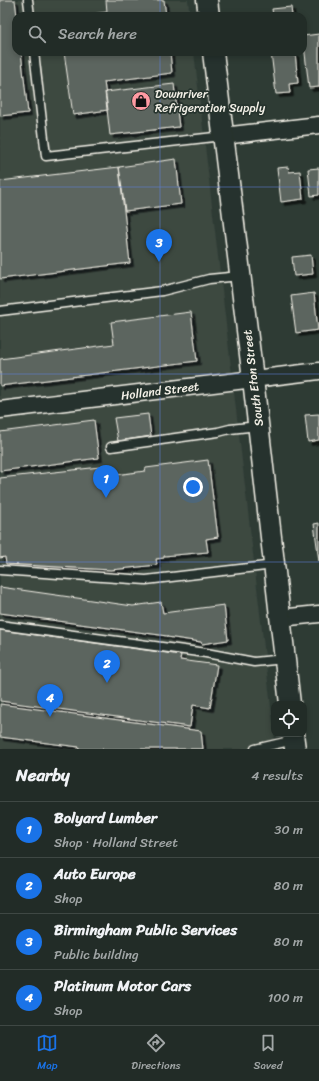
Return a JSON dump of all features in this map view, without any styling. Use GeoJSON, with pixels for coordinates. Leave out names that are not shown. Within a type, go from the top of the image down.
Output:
{"type":"FeatureCollection","features":[{"type":"Feature","properties":{"kind":"street"},"geometry":{"type":"LineString","coordinates":[[207,0],[208,12]]}},
{"type":"Feature","properties":{"kind":"street","name":"South Eton Street"},"geometry":{"type":"LineString","coordinates":[[213,56],[259,426],[290,701]]}},
{"type":"Feature","properties":{"kind":"street"},"geometry":{"type":"LineString","coordinates":[[223,136],[319,125]]}},
{"type":"Feature","properties":{"kind":"street","name":"Holland Street"},"geometry":{"type":"LineString","coordinates":[[0,410],[319,371]]}},
{"type":"Feature","properties":{"kind":"street"},"geometry":{"type":"LineString","coordinates":[[280,618],[319,614]]}},
{"type":"Feature","properties":{"kind":"lane"},"geometry":{"type":"LineString","coordinates":[[28,0],[30,12]]}},
{"type":"Feature","properties":{"kind":"lane"},"geometry":{"type":"LineString","coordinates":[[34,56],[46,156],[223,136]]}},
{"type":"Feature","properties":{"kind":"lane"},"geometry":{"type":"LineString","coordinates":[[0,311],[162,292],[209,279],[241,276]]}},
{"type":"Feature","properties":{"kind":"lane"},"geometry":{"type":"LineString","coordinates":[[111,447],[259,426]]}},
{"type":"Feature","properties":{"kind":"lane"},"geometry":{"type":"LineString","coordinates":[[0,570],[146,580],[274,565]]}},
{"type":"Feature","properties":{"kind":"lane"},"geometry":{"type":"LineString","coordinates":[[0,625],[206,653],[254,662],[285,659]]}},
{"type":"Feature","properties":{"kind":"lane"},"geometry":{"type":"LineString","coordinates":[[254,749],[294,741]]}},
{"type":"Feature","properties":{"kind":"shaded area"},"geometry":{"type":"Polygon","coordinates":[[[0,0],[188,0],[190,12],[12,12],[12,56],[194,56],[271,706],[271,737],[275,737],[276,749],[0,749],[0,0]]]}},
{"type":"Feature","properties":{"kind":"building"},"geometry":{"type":"Polygon","coordinates":[[[0,0],[15,0],[16,12],[12,12],[12,56],[21,56],[28,113],[0,116],[0,0]]]}},
{"type":"Feature","properties":{"kind":"building"},"geometry":{"type":"Polygon","coordinates":[[[106,0],[164,0],[166,12],[107,12],[106,0]]]}},
{"type":"Feature","properties":{"kind":"building"},"geometry":{"type":"Polygon","coordinates":[[[291,7],[292,12],[272,12],[272,9],[291,7]]]}},
{"type":"Feature","properties":{"kind":"building"},"geometry":{"type":"Polygon","coordinates":[[[319,34],[319,87],[309,88],[305,56],[307,56],[307,36],[319,34]]]}},
{"type":"Feature","properties":{"kind":"building"},"geometry":{"type":"Polygon","coordinates":[[[65,56],[170,56],[172,73],[104,82],[108,110],[73,115],[65,56]]]}},
{"type":"Feature","properties":{"kind":"building"},"geometry":{"type":"Polygon","coordinates":[[[271,56],[295,56],[298,83],[289,84],[290,93],[276,94],[271,56]]]}},
{"type":"Feature","properties":{"kind":"building","name":"Downriver Refrigeration Supply"},"geometry":{"type":"Polygon","coordinates":[[[174,84],[179,127],[110,135],[105,92],[174,84]]]}},
{"type":"Feature","properties":{"kind":"building"},"geometry":{"type":"Polygon","coordinates":[[[176,159],[181,204],[125,211],[119,167],[176,159]]]}},
{"type":"Feature","properties":{"kind":"building"},"geometry":{"type":"Polygon","coordinates":[[[119,167],[130,263],[0,279],[0,181],[119,167]]]}},
{"type":"Feature","properties":{"kind":"building"},"geometry":{"type":"Polygon","coordinates":[[[288,167],[289,172],[300,171],[303,199],[281,202],[277,168],[288,167]]]}},
{"type":"Feature","properties":{"kind":"building"},"geometry":{"type":"Polygon","coordinates":[[[319,168],[319,195],[311,196],[308,169],[319,168]]]}},
{"type":"Feature","properties":{"kind":"building"},"geometry":{"type":"Polygon","coordinates":[[[311,255],[313,274],[294,276],[292,257],[311,255]]]}},
{"type":"Feature","properties":{"kind":"building"},"geometry":{"type":"Polygon","coordinates":[[[314,293],[318,330],[296,333],[291,296],[314,293]]]}},
{"type":"Feature","properties":{"kind":"building"},"geometry":{"type":"Polygon","coordinates":[[[191,312],[197,361],[0,386],[0,359],[114,344],[111,322],[191,312]]]}},
{"type":"Feature","properties":{"kind":"building"},"geometry":{"type":"Polygon","coordinates":[[[148,414],[151,436],[118,441],[114,418],[148,414]]]}},
{"type":"Feature","properties":{"kind":"building"},"geometry":{"type":"Polygon","coordinates":[[[319,414],[319,440],[308,442],[305,415],[319,414]]]}},
{"type":"Feature","properties":{"kind":"building"},"geometry":{"type":"Polygon","coordinates":[[[94,420],[99,458],[0,471],[0,432],[94,420]]]}},
{"type":"Feature","properties":{"kind":"building"},"geometry":{"type":"Polygon","coordinates":[[[208,460],[218,537],[206,539],[208,552],[164,556],[164,558],[156,559],[157,565],[111,570],[6,564],[5,557],[0,558],[0,478],[100,467],[101,477],[145,471],[146,468],[208,460]]]}},
{"type":"Feature","properties":{"kind":"building"},"geometry":{"type":"Polygon","coordinates":[[[319,523],[319,561],[314,524],[319,523]]]}},
{"type":"Feature","properties":{"kind":"building"},"geometry":{"type":"Polygon","coordinates":[[[0,587],[133,606],[161,602],[163,613],[224,605],[228,640],[202,644],[201,642],[167,636],[0,613],[0,587]]]}},
{"type":"Feature","properties":{"kind":"building"},"geometry":{"type":"Polygon","coordinates":[[[0,630],[181,655],[180,660],[217,665],[210,708],[193,705],[190,727],[0,701],[0,630]]]}},
{"type":"Feature","properties":{"kind":"building"},"geometry":{"type":"Polygon","coordinates":[[[0,704],[201,731],[203,749],[78,749],[79,747],[0,737],[0,704]]]}},
{"type":"Feature","properties":{"kind":"place","name":"Downriver Refrigeration Supply"},"geometry":{"type":"Point","coordinates":[141,101]}},
{"type":"Feature","properties":{"kind":"place","name":"Birmingham Public Services"},"geometry":{"type":"Point","coordinates":[159,262]}},
{"type":"Feature","properties":{"kind":"place","name":"Bolyard Lumber"},"geometry":{"type":"Point","coordinates":[106,498]}},
{"type":"Feature","properties":{"kind":"place","name":"Auto Europe"},"geometry":{"type":"Point","coordinates":[107,683]}},
{"type":"Feature","properties":{"kind":"place","name":"Platinum Motor Cars"},"geometry":{"type":"Point","coordinates":[50,717]}}]}
